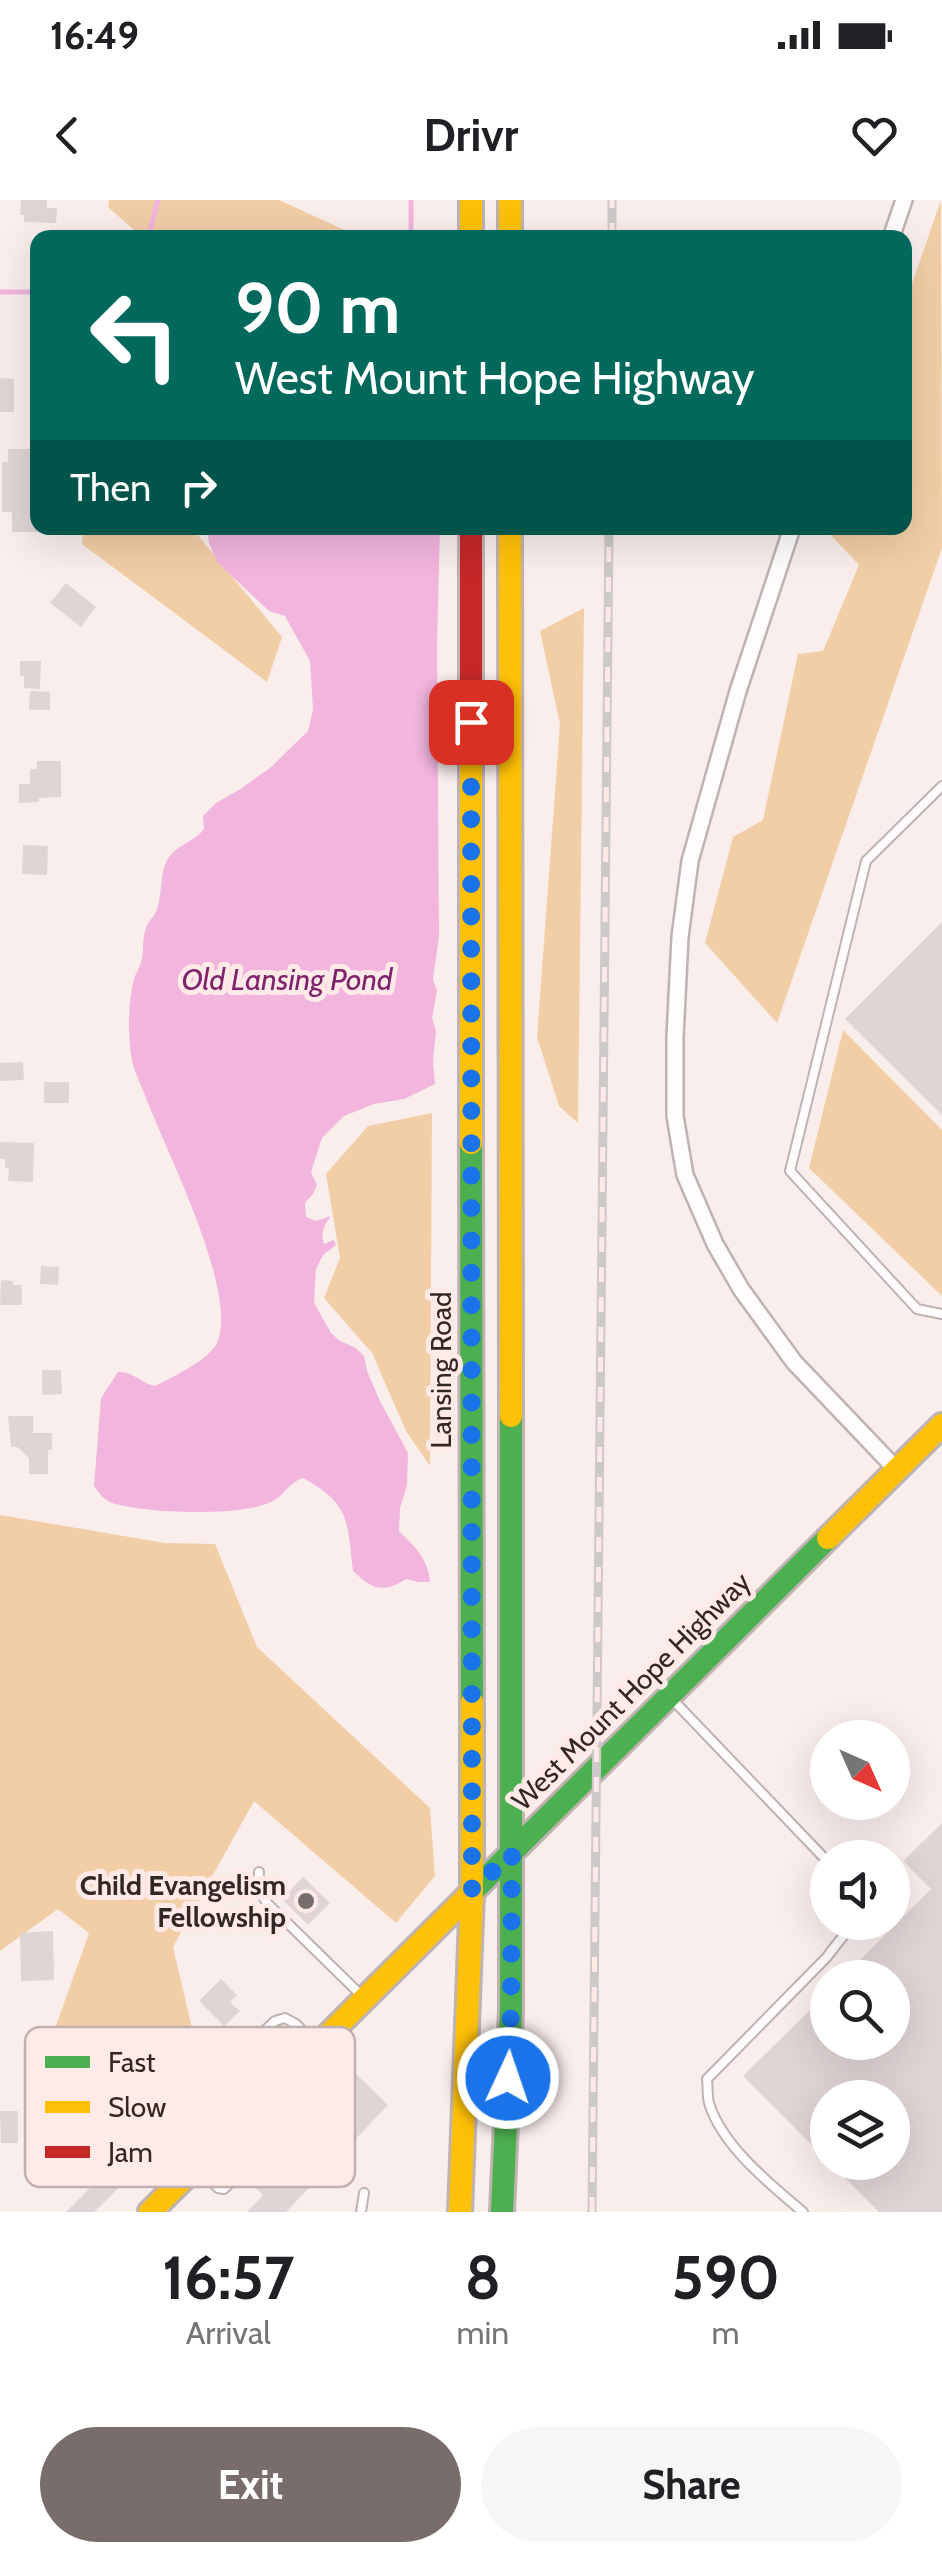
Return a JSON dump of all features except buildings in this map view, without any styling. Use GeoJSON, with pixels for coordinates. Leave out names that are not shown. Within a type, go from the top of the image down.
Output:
{"type":"FeatureCollection","features":[{"type":"Feature","properties":{"kind":"main road"},"geometry":{"type":"LineString","coordinates":[[470,200],[470,230]]}},
{"type":"Feature","properties":{"kind":"main road"},"geometry":{"type":"LineString","coordinates":[[510,200],[510,230]]}},
{"type":"Feature","properties":{"kind":"main road","name":"Lansing Road"},"geometry":{"type":"LineString","coordinates":[[460,2212],[472,1892],[471,535]]}},
{"type":"Feature","properties":{"kind":"main road"},"geometry":{"type":"LineString","coordinates":[[502,2212],[511,2012],[512,1852],[510,535]]}},
{"type":"Feature","properties":{"kind":"main road","name":"West Mount Hope Highway"},"geometry":{"type":"LineString","coordinates":[[336,2027],[896,1469],[939,1435]]}},
{"type":"Feature","properties":{"kind":"main road","name":"West Mount Hope Highway"},"geometry":{"type":"LineString","coordinates":[[156,2210],[177,2187]]}},
{"type":"Feature","properties":{"kind":"street"},"geometry":{"type":"LineString","coordinates":[[893,230],[904,200]]}},
{"type":"Feature","properties":{"kind":"street"},"geometry":{"type":"LineString","coordinates":[[790,535],[738,691],[690,861],[680,937],[675,1116],[684,1176],[741,1289],[794,1362],[896,1469]]}},
{"type":"Feature","properties":{"kind":"lane"},"geometry":{"type":"LineString","coordinates":[[942,786],[866,861],[790,1171],[917,1309],[942,1314]]}},
{"type":"Feature","properties":{"kind":"lane"},"geometry":{"type":"LineString","coordinates":[[668,1696],[810,1843]]}},
{"type":"Feature","properties":{"kind":"lane"},"geometry":{"type":"LineString","coordinates":[[258,1872],[258,1889],[267,1902],[365,1999]]}},
{"type":"Feature","properties":{"kind":"lane"},"geometry":{"type":"LineString","coordinates":[[804,2212],[764,2179],[725,2136],[709,2102],[708,2078],[840,1940]]}},
{"type":"Feature","properties":{"kind":"lane"},"geometry":{"type":"LineString","coordinates":[[269,2027],[285,2018],[299,2027]]}},
{"type":"Feature","properties":{"kind":"lane"},"geometry":{"type":"LineString","coordinates":[[361,2212],[364,2193]]}},
{"type":"Feature","properties":{"kind":"shaded area"},"geometry":{"type":"Polygon","coordinates":[[[109,200],[279,200],[345,230],[134,230],[108,207],[109,200]]]}},
{"type":"Feature","properties":{"kind":"shaded area"},"geometry":{"type":"Polygon","coordinates":[[[941,200],[942,548],[777,1023],[705,943],[733,837],[763,820],[798,654],[823,651],[859,565],[831,535],[912,535],[912,284],[941,200]]]}},
{"type":"Feature","properties":{"kind":"shaded area"},"geometry":{"type":"Polygon","coordinates":[[[83,535],[198,535],[282,637],[267,682],[82,544],[83,535]]]}},
{"type":"Feature","properties":{"kind":"shaded area"},"geometry":{"type":"Polygon","coordinates":[[[584,608],[578,1123],[559,1106],[537,1037],[560,724],[540,631],[584,608]]]}},
{"type":"Feature","properties":{"kind":"shaded area"},"geometry":{"type":"Polygon","coordinates":[[[843,1030],[942,1130],[942,1296],[809,1168],[843,1030]]]}},
{"type":"Feature","properties":{"kind":"shaded area"},"geometry":{"type":"Polygon","coordinates":[[[432,1113],[430,1466],[406,1431],[372,1353],[324,1298],[340,1258],[326,1174],[368,1126],[432,1113]]]}},
{"type":"Feature","properties":{"kind":"shaded area"},"geometry":{"type":"Polygon","coordinates":[[[0,1515],[165,1543],[215,1544],[257,1647],[430,1808],[435,1876],[396,1923],[254,1801],[173,1947],[192,2027],[56,2027],[89,1933],[58,1909],[0,1951],[0,1515]]]}},
{"type":"Feature","properties":{"kind":"water","name":"Old Lansing Pond"},"geometry":{"type":"Polygon","coordinates":[[[208,535],[440,535],[439,936],[432,1018],[436,1031],[435,1084],[404,1099],[374,1104],[344,1116],[322,1138],[311,1172],[317,1185],[305,1203],[306,1217],[316,1221],[331,1216],[323,1229],[323,1240],[324,1244],[334,1240],[336,1245],[323,1255],[316,1269],[314,1303],[331,1333],[364,1356],[379,1399],[408,1453],[399,1531],[424,1560],[430,1582],[406,1579],[384,1588],[360,1577],[353,1571],[344,1516],[330,1497],[303,1478],[273,1501],[217,1512],[125,1506],[108,1501],[94,1486],[101,1398],[118,1372],[155,1386],[189,1368],[213,1349],[221,1320],[218,1291],[197,1221],[132,1061],[131,997],[145,932],[157,909],[169,857],[204,829],[203,816],[216,803],[270,768],[308,731],[313,710],[310,661],[285,616],[269,611],[217,562],[208,535]]]}},
{"type":"Feature","properties":{"kind":"waterway"},"geometry":{"type":"LineString","coordinates":[[150,230],[158,200]]}},
{"type":"Feature","properties":{"kind":"waterway"},"geometry":{"type":"LineString","coordinates":[[411,200],[411,230]]}},
{"type":"Feature","properties":{"kind":"waterway"},"geometry":{"type":"LineString","coordinates":[[0,292],[30,292]]}},
{"type":"Feature","properties":{"kind":"railway"},"geometry":{"type":"LineString","coordinates":[[612,200],[612,230]]}},
{"type":"Feature","properties":{"kind":"railway"},"geometry":{"type":"LineString","coordinates":[[592,2212],[609,535]]}},
{"type":"Feature","properties":{"kind":"traffic: fast"},"geometry":{"type":"LineString","coordinates":[[471,1143],[472,1702]]}},
{"type":"Feature","properties":{"kind":"traffic: fast"},"geometry":{"type":"LineString","coordinates":[[502,2212],[511,2011],[511,1416]]}},
{"type":"Feature","properties":{"kind":"traffic: fast"},"geometry":{"type":"LineString","coordinates":[[467,1897],[828,1538]]}},
{"type":"Feature","properties":{"kind":"traffic: slow"},"geometry":{"type":"LineString","coordinates":[[471,200],[471,230]]}},
{"type":"Feature","properties":{"kind":"traffic: slow"},"geometry":{"type":"LineString","coordinates":[[510,200],[510,230]]}},
{"type":"Feature","properties":{"kind":"traffic: slow"},"geometry":{"type":"LineString","coordinates":[[510,535],[511,1416]]}},
{"type":"Feature","properties":{"kind":"traffic: slow"},"geometry":{"type":"LineString","coordinates":[[471,734],[471,1143]]}},
{"type":"Feature","properties":{"kind":"traffic: slow"},"geometry":{"type":"LineString","coordinates":[[828,1538],[942,1425]]}},
{"type":"Feature","properties":{"kind":"traffic: slow"},"geometry":{"type":"LineString","coordinates":[[460,2212],[472,1892],[472,1702]]}},
{"type":"Feature","properties":{"kind":"traffic: slow"},"geometry":{"type":"LineString","coordinates":[[336,2027],[467,1897]]}},
{"type":"Feature","properties":{"kind":"traffic: slow"},"geometry":{"type":"LineString","coordinates":[[150,2212],[175,2187]]}},
{"type":"Feature","properties":{"kind":"traffic: jam"},"geometry":{"type":"LineString","coordinates":[[471,535],[471,734]]}},
{"type":"Feature","properties":{"kind":"place","name":"Child Evangelism Fellowship"},"geometry":{"type":"Point","coordinates":[306,1901]}},
{"type":"Feature","properties":{"kind":"route"},"geometry":{"type":"LineString","coordinates":[[471,722],[472,1892],[512,1852],[508,2078]]}}]}
